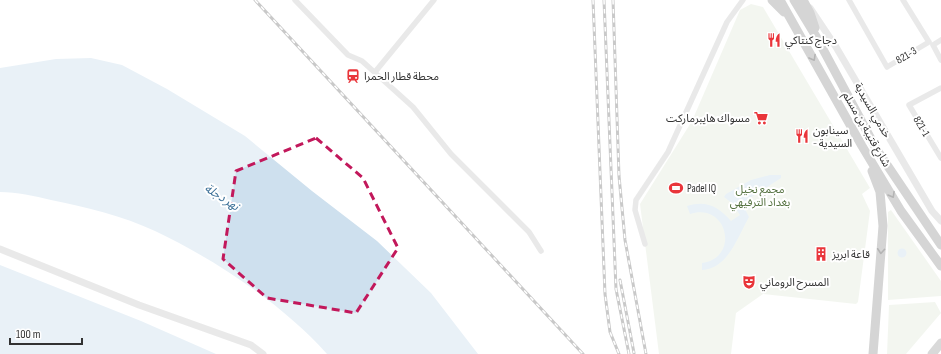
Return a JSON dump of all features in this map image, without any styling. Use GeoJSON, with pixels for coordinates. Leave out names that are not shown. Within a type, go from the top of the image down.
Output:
{"type":"FeatureCollection","features":[{"type":"Feature","properties":{"kind":"highway"},"geometry":{"type":"LineString","coordinates":[[772,0],[789,15]]}},
{"type":"Feature","properties":{"kind":"highway","name":"شارع قتيبة بن مسلم"},"geometry":{"type":"LineString","coordinates":[[780,0],[901,212],[941,266]]}},
{"type":"Feature","properties":{"kind":"highway","name":"شارع قتيبة بن مسلم"},"geometry":{"type":"LineString","coordinates":[[794,0],[817,38],[877,150],[941,245]]}},
{"type":"Feature","properties":{"kind":"highway"},"geometry":{"type":"LineString","coordinates":[[804,0],[810,13],[817,38]]}},
{"type":"Feature","properties":{"kind":"highway"},"geometry":{"type":"LineString","coordinates":[[862,146],[878,186],[883,226],[873,354]]}},
{"type":"Feature","properties":{"kind":"highway"},"geometry":{"type":"LineString","coordinates":[[918,211],[941,237]]}},
{"type":"Feature","properties":{"kind":"main road"},"geometry":{"type":"LineString","coordinates":[[932,354],[941,343]]}},
{"type":"Feature","properties":{"kind":"street"},"geometry":{"type":"LineString","coordinates":[[295,0],[348,55],[362,61],[413,107],[451,154],[529,232],[541,251]]}},
{"type":"Feature","properties":{"kind":"street"},"geometry":{"type":"LineString","coordinates":[[375,72],[434,0]]}},
{"type":"Feature","properties":{"kind":"street"},"geometry":{"type":"LineString","coordinates":[[645,244],[635,210],[636,200],[668,152],[727,22],[743,0]]}},
{"type":"Feature","properties":{"kind":"street","name":"خدمي السيدية"},"geometry":{"type":"LineString","coordinates":[[804,0],[836,47],[932,211],[941,221]]}},
{"type":"Feature","properties":{"kind":"street","name":"821-3"},"geometry":{"type":"LineString","coordinates":[[849,0],[887,67],[929,42],[904,0]]}},
{"type":"Feature","properties":{"kind":"street"},"geometry":{"type":"LineString","coordinates":[[941,40],[933,45],[941,60]]}},
{"type":"Feature","properties":{"kind":"street","name":"821-1"},"geometry":{"type":"LineString","coordinates":[[941,88],[909,105],[941,158]]}},
{"type":"Feature","properties":{"kind":"street"},"geometry":{"type":"LineString","coordinates":[[0,249],[139,305],[251,345],[263,354]]}},
{"type":"Feature","properties":{"kind":"highlighted area"},"geometry":{"type":"Polygon","coordinates":[[[316,138],[363,178],[398,248],[356,313],[267,298],[223,259],[236,171],[316,138]]]}},
{"type":"Feature","properties":{"kind":"green space","name":"مجمع نخيل بغداد الترفيهي"},"geometry":{"type":"Polygon","coordinates":[[[751,4],[763,7],[870,188],[862,194],[870,211],[858,302],[856,304],[763,294],[736,313],[731,354],[659,354],[640,204],[692,121],[740,10],[751,4]]]}},
{"type":"Feature","properties":{"kind":"green space"},"geometry":{"type":"Polygon","coordinates":[[[891,210],[941,281],[941,296],[888,300],[888,212],[891,210]]]}},
{"type":"Feature","properties":{"kind":"green space"},"geometry":{"type":"Polygon","coordinates":[[[935,302],[941,313],[906,354],[887,354],[889,305],[935,302]]]}},
{"type":"Feature","properties":{"kind":"water","name":"نهر دجلة"},"geometry":{"type":"Polygon","coordinates":[[[91,58],[122,65],[167,89],[245,136],[312,191],[377,241],[431,293],[478,354],[327,354],[290,318],[247,285],[201,255],[155,231],[117,216],[91,209],[26,194],[0,192],[0,68],[56,59],[91,58]]]}},
{"type":"Feature","properties":{"kind":"water"},"geometry":{"type":"Polygon","coordinates":[[[770,175],[781,175],[781,178],[742,203],[749,217],[731,250],[719,264],[702,270],[702,263],[714,259],[722,252],[725,242],[724,232],[721,223],[713,216],[703,212],[690,214],[687,206],[694,204],[706,204],[721,211],[731,221],[740,215],[732,203],[724,197],[726,194],[751,180],[770,175]]]}},
{"type":"Feature","properties":{"kind":"water"},"geometry":{"type":"Polygon","coordinates":[[[902,248],[907,253],[902,258],[897,253],[902,248]]]}},
{"type":"Feature","properties":{"kind":"water"},"geometry":{"type":"Polygon","coordinates":[[[0,265],[141,321],[216,354],[0,354],[0,265]]]}},
{"type":"Feature","properties":{"kind":"railway"},"geometry":{"type":"LineString","coordinates":[[255,0],[583,354]]}},
{"type":"Feature","properties":{"kind":"railway"},"geometry":{"type":"LineString","coordinates":[[593,0],[605,294],[610,332],[619,354]]}},
{"type":"Feature","properties":{"kind":"railway"},"geometry":{"type":"LineString","coordinates":[[604,0],[616,289],[629,354]]}},
{"type":"Feature","properties":{"kind":"railway"},"geometry":{"type":"LineString","coordinates":[[613,0],[619,176],[625,240],[646,354]]}},
{"type":"Feature","properties":{"kind":"railway"},"geometry":{"type":"LineString","coordinates":[[620,280],[634,353]]}},
{"type":"Feature","properties":{"kind":"place","name":"دجاج كنتاكي"},"geometry":{"type":"Point","coordinates":[774,40]}},
{"type":"Feature","properties":{"kind":"place","name":"محطة قطار الحمرا"},"geometry":{"type":"Point","coordinates":[353,76]}},
{"type":"Feature","properties":{"kind":"place","name":"مسواك هايبرماركت"},"geometry":{"type":"Point","coordinates":[761,118]}},
{"type":"Feature","properties":{"kind":"place","name":"سينابون - السيدية"},"geometry":{"type":"Point","coordinates":[802,136]}},
{"type":"Feature","properties":{"kind":"place","name":"Padel IQ"},"geometry":{"type":"Point","coordinates":[676,188]}},
{"type":"Feature","properties":{"kind":"place","name":"قاعة ابريز"},"geometry":{"type":"Point","coordinates":[821,254]}},
{"type":"Feature","properties":{"kind":"place","name":"المسرح الروماني"},"geometry":{"type":"Point","coordinates":[749,282]}}]}
